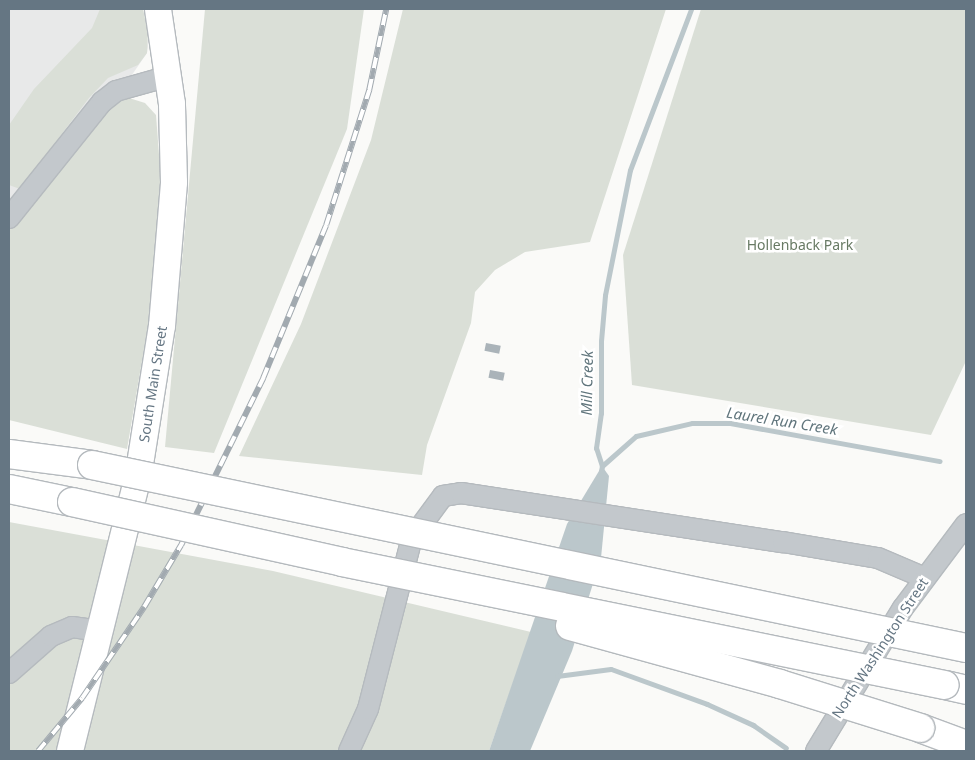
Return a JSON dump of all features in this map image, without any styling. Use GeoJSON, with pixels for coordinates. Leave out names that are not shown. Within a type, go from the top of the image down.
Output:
{"type":"FeatureCollection","features":[{"type":"Feature","properties":{"kind":"highway"},"geometry":{"type":"LineString","coordinates":[[9,447],[966,648]]}},
{"type":"Feature","properties":{"kind":"highway"},"geometry":{"type":"LineString","coordinates":[[9,454],[85,464]]}},
{"type":"Feature","properties":{"kind":"highway"},"geometry":{"type":"LineString","coordinates":[[9,490],[72,502],[342,562],[956,688]]}},
{"type":"Feature","properties":{"kind":"highway"},"geometry":{"type":"LineString","coordinates":[[9,495],[72,502]]}},
{"type":"Feature","properties":{"kind":"highway"},"geometry":{"type":"LineString","coordinates":[[342,562],[780,684],[920,728],[966,745]]}},
{"type":"Feature","properties":{"kind":"main road","name":"South Main Street"},"geometry":{"type":"LineString","coordinates":[[70,751],[138,476],[162,326],[174,182],[170,76],[158,9]]}},
{"type":"Feature","properties":{"kind":"street"},"geometry":{"type":"LineString","coordinates":[[9,218],[102,102],[116,91],[170,76]]}},
{"type":"Feature","properties":{"kind":"street"},"geometry":{"type":"LineString","coordinates":[[350,751],[368,709],[412,538],[443,496],[461,493],[878,558],[926,578]]}},
{"type":"Feature","properties":{"kind":"street","name":"North Washington Street"},"geometry":{"type":"LineString","coordinates":[[816,751],[903,608],[966,524]]}},
{"type":"Feature","properties":{"kind":"street"},"geometry":{"type":"LineString","coordinates":[[9,673],[51,636],[72,627],[99,631]]}},
{"type":"Feature","properties":{"kind":"shaded area"},"geometry":{"type":"Polygon","coordinates":[[[9,9],[143,9],[148,46],[147,53],[112,104],[9,230],[9,9]]]}},
{"type":"Feature","properties":{"kind":"shaded area"},"geometry":{"type":"Polygon","coordinates":[[[602,466],[609,476],[601,558],[572,651],[530,751],[489,751],[567,524],[602,466]]]}},
{"type":"Feature","properties":{"kind":"green space"},"geometry":{"type":"Polygon","coordinates":[[[100,9],[143,9],[148,33],[147,53],[138,65],[108,78],[89,98],[20,189],[9,185],[9,125],[34,89],[92,28],[100,9]]]}},
{"type":"Feature","properties":{"kind":"green space"},"geometry":{"type":"Polygon","coordinates":[[[205,9],[364,9],[347,129],[214,453],[165,447],[205,9]]]}},
{"type":"Feature","properties":{"kind":"green space"},"geometry":{"type":"Polygon","coordinates":[[[403,9],[666,9],[590,242],[525,252],[495,270],[475,292],[471,323],[427,445],[422,475],[239,456],[301,324],[371,140],[403,9]]]}},
{"type":"Feature","properties":{"kind":"green space","name":"Hollenback Park"},"geometry":{"type":"Polygon","coordinates":[[[701,9],[966,9],[966,361],[931,435],[632,385],[623,255],[701,9]]]}},
{"type":"Feature","properties":{"kind":"green space"},"geometry":{"type":"Polygon","coordinates":[[[129,98],[145,103],[156,115],[162,194],[153,296],[127,449],[9,420],[9,230],[112,104],[129,98]]]}},
{"type":"Feature","properties":{"kind":"green space"},"geometry":{"type":"Polygon","coordinates":[[[9,522],[273,571],[531,632],[489,751],[9,751],[9,522]]]}},
{"type":"Feature","properties":{"kind":"building"},"geometry":{"type":"Polygon","coordinates":[[[486,343],[501,346],[499,354],[484,351],[486,343]]]}},
{"type":"Feature","properties":{"kind":"building"},"geometry":{"type":"Polygon","coordinates":[[[490,370],[505,373],[503,381],[488,378],[490,370]]]}},
{"type":"Feature","properties":{"kind":"waterway","name":"Mill Creek"},"geometry":{"type":"LineString","coordinates":[[601,471],[602,466],[596,448],[601,413],[601,341],[605,295],[630,170],[691,9]]}},
{"type":"Feature","properties":{"kind":"waterway","name":"Laurel Run Creek"},"geometry":{"type":"LineString","coordinates":[[602,466],[636,436],[692,423],[730,423],[940,461]]}},
{"type":"Feature","properties":{"kind":"waterway"},"geometry":{"type":"LineString","coordinates":[[557,676],[611,669],[707,704],[753,725],[786,748]]}},
{"type":"Feature","properties":{"kind":"railway"},"geometry":{"type":"LineString","coordinates":[[38,751],[82,698],[144,607],[181,545],[263,378],[326,225],[369,90],[386,9]]}}]}
